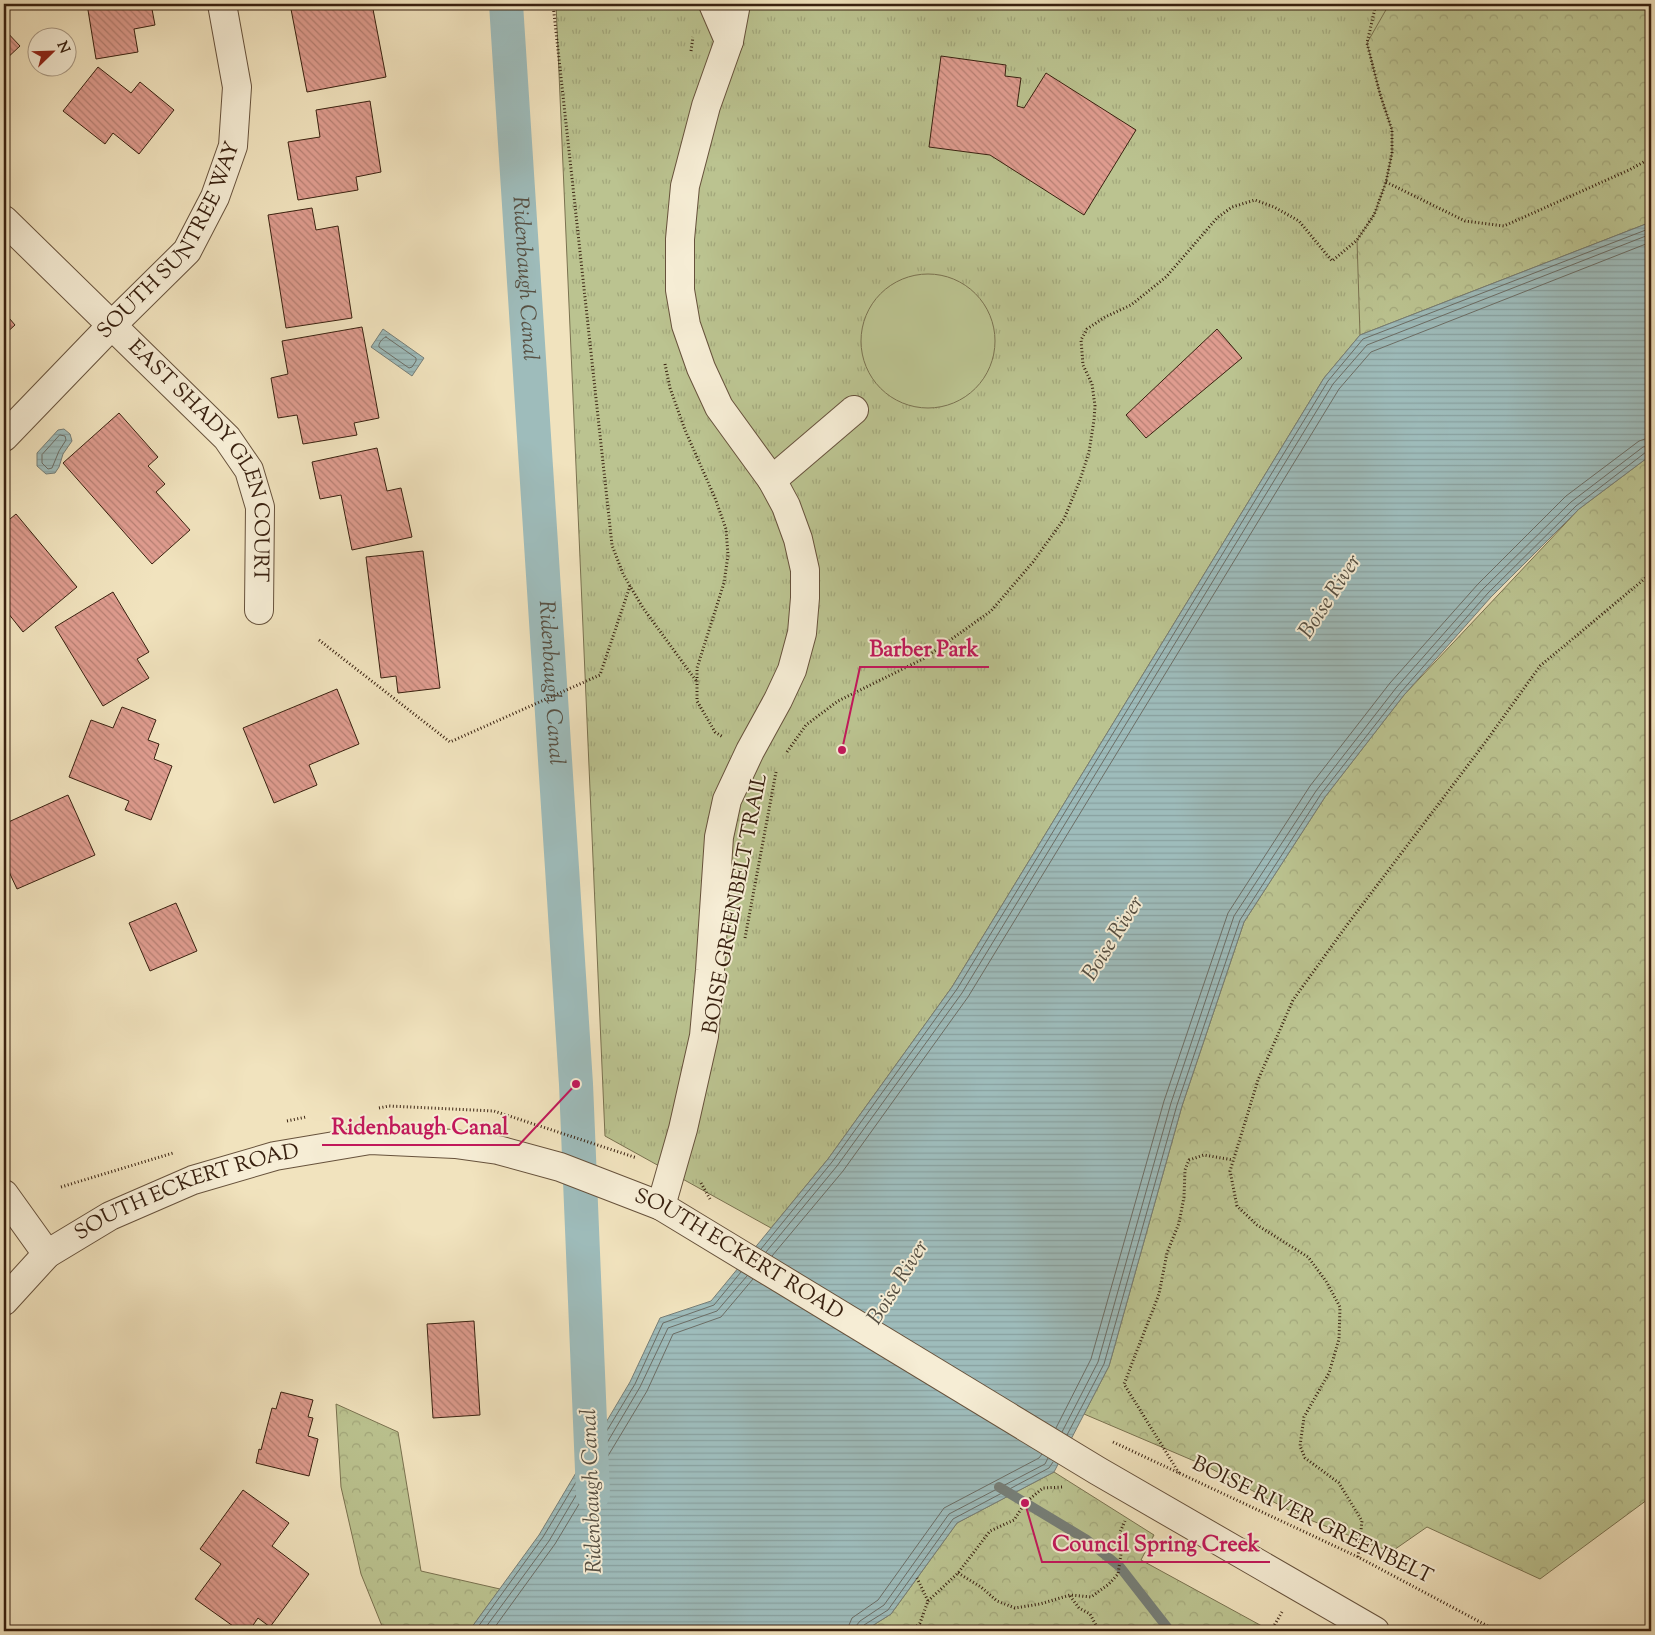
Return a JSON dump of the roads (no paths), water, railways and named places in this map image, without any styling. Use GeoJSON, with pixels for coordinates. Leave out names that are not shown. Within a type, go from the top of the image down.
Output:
{"type":"FeatureCollection","features":[{"type":"Feature","properties":{"kind":"street","name":"SOUTH SUNTREE WAY"},"geometry":{"type":"LineString","coordinates":[[4,437],[186,251],[215,197],[233,146],[237,87],[222,4]]}},
{"type":"Feature","properties":{"kind":"street"},"geometry":{"type":"LineString","coordinates":[[714,4],[729,41]]}},
{"type":"Feature","properties":{"kind":"street"},"geometry":{"type":"LineString","coordinates":[[661,1206],[683,1129],[704,1036],[719,837],[727,800],[792,670],[802,633],[805,598],[803,562],[798,539],[786,506],[772,480],[719,408],[701,368],[686,325],[680,290],[680,239],[686,186],[706,106],[729,41],[736,4]]}},
{"type":"Feature","properties":{"kind":"street"},"geometry":{"type":"LineString","coordinates":[[729,41],[753,4]]}},
{"type":"Feature","properties":{"kind":"street","name":"EAST SHADY GLEN COURT"},"geometry":{"type":"LineString","coordinates":[[4,220],[227,438],[249,470],[260,507],[259,610]]}},
{"type":"Feature","properties":{"kind":"street"},"geometry":{"type":"LineString","coordinates":[[772,480],[854,410]]}},
{"type":"Feature","properties":{"kind":"street","name":"SOUTH ECKERT ROAD"},"geometry":{"type":"LineString","coordinates":[[4,1302],[46,1254],[110,1216],[193,1180],[275,1156],[370,1140],[455,1144],[498,1150],[560,1167],[661,1206],[1098,1471],[1375,1631]]}},
{"type":"Feature","properties":{"kind":"street"},"geometry":{"type":"LineString","coordinates":[[4,1194],[46,1254]]}},
{"type":"Feature","properties":{"kind":"water","name":"Boise River"},"geometry":{"type":"Polygon","coordinates":[[[1651,222],[1651,455],[1579,509],[1491,597],[1404,695],[1325,797],[1244,922],[1182,1106],[1109,1366],[1054,1472],[957,1523],[891,1614],[864,1631],[469,1631],[539,1535],[630,1382],[660,1318],[711,1301],[828,1159],[952,987],[1324,378],[1360,335],[1651,222]]]}},
{"type":"Feature","properties":{"kind":"water"},"geometry":{"type":"Polygon","coordinates":[[[383,329],[424,358],[412,376],[371,347],[383,329]]]}},
{"type":"Feature","properties":{"kind":"water"},"geometry":{"type":"Polygon","coordinates":[[[64,429],[70,434],[72,441],[63,454],[55,473],[46,474],[37,466],[37,453],[58,430],[64,429]]]}},
{"type":"Feature","properties":{"kind":"waterway","name":"Ridenbaugh Canal"},"geometry":{"type":"LineString","coordinates":[[506,4],[576,1084],[593,1494]]}},
{"type":"Feature","properties":{"kind":"waterway"},"geometry":{"type":"LineString","coordinates":[[999,1487],[1087,1540],[1120,1567],[1170,1631]]}},
{"type":"Feature","properties":{"kind":"place","name":"Barber Park"},"geometry":{"type":"Point","coordinates":[842,750]}},
{"type":"Feature","properties":{"kind":"place","name":"Ridenbaugh Canal"},"geometry":{"type":"Point","coordinates":[576,1084]}},
{"type":"Feature","properties":{"kind":"place","name":"Council Spring Creek"},"geometry":{"type":"Point","coordinates":[1025,1503]}}]}
